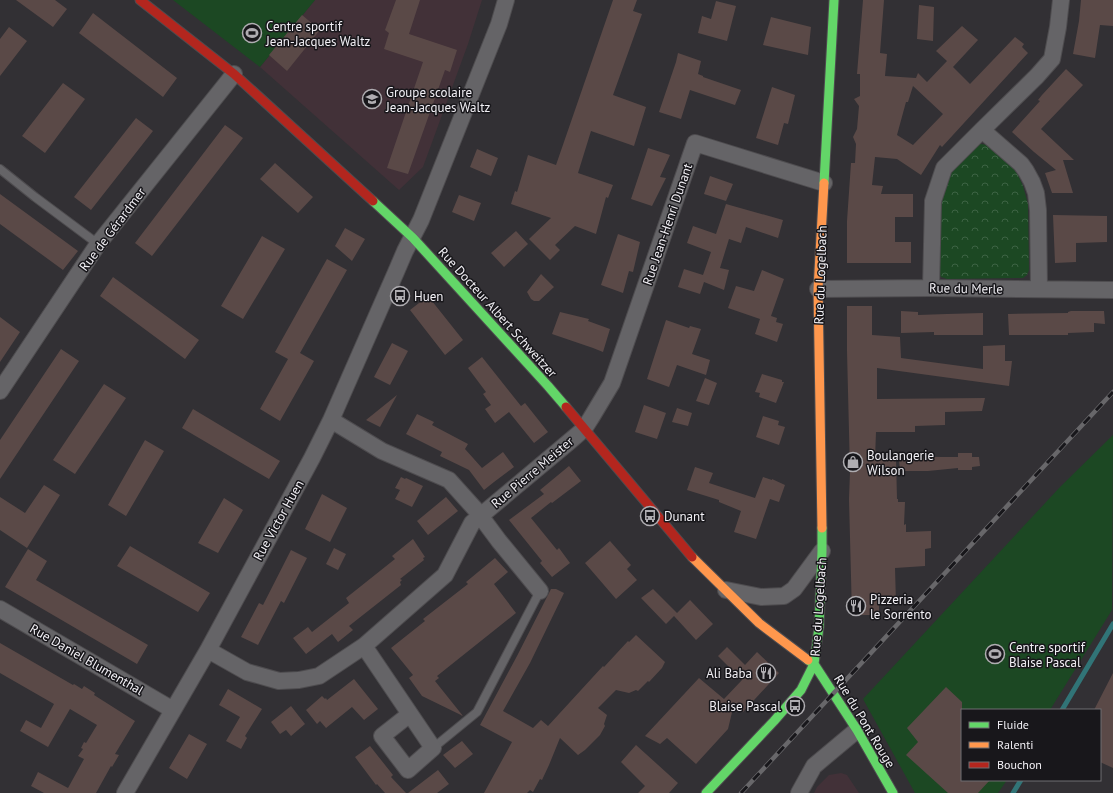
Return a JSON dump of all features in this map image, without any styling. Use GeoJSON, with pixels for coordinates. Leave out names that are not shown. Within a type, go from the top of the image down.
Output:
{"type":"FeatureCollection","features":[{"type":"Feature","properties":{"kind":"street","name":"Rue Docteur Albert Schweitzer"},"geometry":{"type":"LineString","coordinates":[[140,0],[234,74],[413,238],[548,386],[695,560],[759,623],[814,664]]}},
{"type":"Feature","properties":{"kind":"street","name":"Rue Victor Huen"},"geometry":{"type":"LineString","coordinates":[[125,793],[208,650],[331,420],[405,252],[427,207],[499,24],[506,0]]}},
{"type":"Feature","properties":{"kind":"street","name":"Rue du Logelbach"},"geometry":{"type":"LineString","coordinates":[[706,793],[801,690],[814,664],[819,627],[822,551],[818,289],[834,0]]}},
{"type":"Feature","properties":{"kind":"street"},"geometry":{"type":"LineString","coordinates":[[931,288],[933,201],[944,168],[1037,76],[1052,59],[1061,0]]}},
{"type":"Feature","properties":{"kind":"street","name":"Rue de Gérardmer"},"geometry":{"type":"LineString","coordinates":[[0,389],[98,244],[234,74]]}},
{"type":"Feature","properties":{"kind":"street"},"geometry":{"type":"LineString","coordinates":[[982,130],[1021,164],[1032,182],[1036,193],[1038,210],[1039,289]]}},
{"type":"Feature","properties":{"kind":"street","name":"Rue Jean-Henri Dunant"},"geometry":{"type":"LineString","coordinates":[[584,428],[592,418],[612,383],[696,143],[824,183]]}},
{"type":"Feature","properties":{"kind":"street","name":"Rue du Merle"},"geometry":{"type":"LineString","coordinates":[[818,289],[931,288],[1113,290]]}},
{"type":"Feature","properties":{"kind":"street"},"geometry":{"type":"LineString","coordinates":[[331,420],[382,451],[449,480],[480,516]]}},
{"type":"Feature","properties":{"kind":"street","name":"Rue Pierre Meister"},"geometry":{"type":"LineString","coordinates":[[208,650],[247,672],[279,681],[299,680],[319,676],[364,646],[445,575],[472,522],[584,428]]}},
{"type":"Feature","properties":{"kind":"street","name":"Rue Pierre Meister"},"geometry":{"type":"LineString","coordinates":[[480,516],[540,591]]}},
{"type":"Feature","properties":{"kind":"street","name":"Rue du Logelbach"},"geometry":{"type":"LineString","coordinates":[[726,590],[761,597],[784,596],[794,589],[822,551]]}},
{"type":"Feature","properties":{"kind":"street","name":"Rue Daniel Blumenthal"},"geometry":{"type":"LineString","coordinates":[[0,609],[173,710]]}},
{"type":"Feature","properties":{"kind":"street"},"geometry":{"type":"LineString","coordinates":[[364,646],[410,714],[433,748],[408,770],[382,736],[410,714]]}},
{"type":"Feature","properties":{"kind":"street","name":"Rue du Pont Rouge"},"geometry":{"type":"LineString","coordinates":[[814,664],[857,730],[893,793]]}},
{"type":"Feature","properties":{"kind":"street"},"geometry":{"type":"LineString","coordinates":[[799,793],[814,766],[857,730]]}},
{"type":"Feature","properties":{"kind":"lane"},"geometry":{"type":"LineString","coordinates":[[0,169],[98,244]]}},
{"type":"Feature","properties":{"kind":"lane"},"geometry":{"type":"LineString","coordinates":[[433,748],[477,712],[540,591]]}},
{"type":"Feature","properties":{"kind":"shaded area","name":"Groupe scolaire Jean-Jacques Waltz"},"geometry":{"type":"Polygon","coordinates":[[[315,0],[482,0],[468,44],[423,167],[399,190],[260,67],[315,0]]]}},
{"type":"Feature","properties":{"kind":"shaded area"},"geometry":{"type":"Polygon","coordinates":[[[841,773],[847,775],[859,793],[814,793],[817,787],[829,775],[841,773]]]}},
{"type":"Feature","properties":{"kind":"green space","name":"Centre sportif Jean-Jacques Waltz"},"geometry":{"type":"Polygon","coordinates":[[[173,0],[315,0],[260,67],[173,0]]]}},
{"type":"Feature","properties":{"kind":"green space"},"geometry":{"type":"Polygon","coordinates":[[[980,144],[989,145],[998,151],[1017,173],[1023,186],[1028,204],[1029,270],[1027,275],[1023,278],[947,279],[941,277],[937,270],[940,206],[945,184],[952,171],[971,151],[980,144]]]}},
{"type":"Feature","properties":{"kind":"green space","name":"Centre sportif Blaise Pascal"},"geometry":{"type":"Polygon","coordinates":[[[1113,435],[1112,610],[1051,709],[961,709],[961,781],[1006,781],[998,793],[915,793],[863,699],[1060,487],[1113,435]]]}},
{"type":"Feature","properties":{"kind":"building"},"geometry":{"type":"Polygon","coordinates":[[[16,0],[55,0],[67,9],[53,27],[16,0]]]}},
{"type":"Feature","properties":{"kind":"building"},"geometry":{"type":"Polygon","coordinates":[[[396,0],[420,0],[409,34],[457,50],[450,72],[445,70],[408,174],[387,168],[423,62],[384,49],[389,33],[385,30],[396,0]]]}},
{"type":"Feature","properties":{"kind":"building"},"geometry":{"type":"Polygon","coordinates":[[[613,0],[637,0],[633,11],[642,14],[613,95],[646,107],[634,146],[591,131],[578,173],[613,185],[608,198],[606,197],[596,234],[575,226],[555,245],[560,250],[550,260],[529,239],[551,218],[511,204],[515,191],[517,192],[528,155],[556,165],[613,0]]]}},
{"type":"Feature","properties":{"kind":"building"},"geometry":{"type":"Polygon","coordinates":[[[863,0],[884,0],[880,53],[887,54],[885,76],[916,78],[918,73],[927,82],[947,61],[936,51],[962,26],[978,40],[953,67],[970,84],[1015,37],[1024,44],[1022,47],[1028,53],[942,147],[940,145],[921,175],[897,159],[875,157],[872,185],[883,186],[881,194],[913,194],[913,217],[895,217],[895,242],[911,242],[911,263],[847,263],[847,221],[851,163],[855,163],[856,144],[853,137],[857,129],[859,106],[854,99],[860,96],[860,74],[857,74],[863,0]],[[913,86],[908,102],[906,102],[897,135],[913,145],[943,114],[913,86]]]}},
{"type":"Feature","properties":{"kind":"building"},"geometry":{"type":"Polygon","coordinates":[[[1081,0],[1113,0],[1113,26],[1100,25],[1095,58],[1073,54],[1081,0]]]}},
{"type":"Feature","properties":{"kind":"building"},"geometry":{"type":"Polygon","coordinates":[[[716,1],[736,6],[727,41],[698,33],[702,16],[711,19],[716,1]]]}},
{"type":"Feature","properties":{"kind":"building"},"geometry":{"type":"Polygon","coordinates":[[[919,5],[934,7],[933,41],[917,39],[919,5]]]}},
{"type":"Feature","properties":{"kind":"building"},"geometry":{"type":"Polygon","coordinates":[[[93,13],[177,78],[163,97],[79,33],[93,13]]]}},
{"type":"Feature","properties":{"kind":"building"},"geometry":{"type":"Polygon","coordinates":[[[302,15],[320,30],[287,71],[269,55],[302,15]]]}},
{"type":"Feature","properties":{"kind":"building"},"geometry":{"type":"Polygon","coordinates":[[[771,17],[811,27],[808,55],[763,45],[771,17]]]}},
{"type":"Feature","properties":{"kind":"building"},"geometry":{"type":"Polygon","coordinates":[[[9,27],[27,41],[0,76],[0,39],[9,27]]]}},
{"type":"Feature","properties":{"kind":"building"},"geometry":{"type":"Polygon","coordinates":[[[678,53],[701,61],[698,74],[703,77],[741,90],[735,105],[690,90],[681,119],[659,112],[678,53]]]}},
{"type":"Feature","properties":{"kind":"building"},"geometry":{"type":"Polygon","coordinates":[[[1066,69],[1083,85],[1041,129],[1074,160],[1063,160],[1073,193],[1052,193],[1045,173],[1056,170],[1012,132],[1040,101],[1038,100],[1042,95],[1066,69]]]}},
{"type":"Feature","properties":{"kind":"building"},"geometry":{"type":"Polygon","coordinates":[[[63,83],[85,99],[45,153],[22,136],[63,83]]]}},
{"type":"Feature","properties":{"kind":"building"},"geometry":{"type":"Polygon","coordinates":[[[772,87],[795,95],[788,124],[784,123],[778,145],[756,138],[772,87]]]}},
{"type":"Feature","properties":{"kind":"building"},"geometry":{"type":"Polygon","coordinates":[[[136,118],[153,131],[91,210],[74,197],[136,118]]]}},
{"type":"Feature","properties":{"kind":"building"},"geometry":{"type":"Polygon","coordinates":[[[225,125],[243,138],[152,256],[135,243],[225,125]]]}},
{"type":"Feature","properties":{"kind":"building"},"geometry":{"type":"Polygon","coordinates":[[[648,148],[670,155],[660,177],[666,178],[652,206],[631,199],[648,148]]]}},
{"type":"Feature","properties":{"kind":"building"},"geometry":{"type":"Polygon","coordinates":[[[477,149],[498,158],[491,176],[470,167],[477,149]]]}},
{"type":"Feature","properties":{"kind":"building"},"geometry":{"type":"Polygon","coordinates":[[[275,163],[313,197],[298,213],[260,179],[275,163]]]}},
{"type":"Feature","properties":{"kind":"building"},"geometry":{"type":"Polygon","coordinates":[[[710,176],[733,184],[726,201],[704,194],[710,176]]]}},
{"type":"Feature","properties":{"kind":"building"},"geometry":{"type":"Polygon","coordinates":[[[0,194],[78,251],[63,270],[0,224],[0,194]]]}},
{"type":"Feature","properties":{"kind":"building"},"geometry":{"type":"Polygon","coordinates":[[[459,195],[481,203],[474,221],[452,212],[459,195]]]}},
{"type":"Feature","properties":{"kind":"building"},"geometry":{"type":"Polygon","coordinates":[[[726,204],[783,220],[778,238],[746,227],[741,243],[729,239],[720,268],[729,270],[724,290],[704,282],[700,294],[678,287],[684,269],[703,275],[711,252],[687,243],[693,226],[716,234],[726,204]]]}},
{"type":"Feature","properties":{"kind":"building"},"geometry":{"type":"Polygon","coordinates":[[[1053,215],[1107,216],[1107,242],[1076,243],[1076,262],[1055,263],[1053,215]]]}},
{"type":"Feature","properties":{"kind":"building"},"geometry":{"type":"Polygon","coordinates":[[[345,228],[365,239],[352,261],[335,246],[345,228]]]}},
{"type":"Feature","properties":{"kind":"building"},"geometry":{"type":"Polygon","coordinates":[[[516,231],[528,244],[504,267],[491,253],[516,231]]]}},
{"type":"Feature","properties":{"kind":"building"},"geometry":{"type":"Polygon","coordinates":[[[618,234],[640,242],[633,272],[629,271],[623,293],[601,285],[618,234]]]}},
{"type":"Feature","properties":{"kind":"building"},"geometry":{"type":"Polygon","coordinates":[[[262,236],[285,249],[243,319],[221,306],[262,236]]]}},
{"type":"Feature","properties":{"kind":"building"},"geometry":{"type":"Polygon","coordinates":[[[327,259],[347,270],[300,353],[314,361],[280,421],[260,409],[288,359],[275,352],[327,259]]]}},
{"type":"Feature","properties":{"kind":"building"},"geometry":{"type":"Polygon","coordinates":[[[762,270],[784,279],[771,316],[777,318],[776,322],[783,324],[777,342],[755,334],[760,319],[728,308],[736,286],[754,291],[762,270]]]}},
{"type":"Feature","properties":{"kind":"building"},"geometry":{"type":"Polygon","coordinates":[[[541,274],[554,287],[539,301],[534,301],[527,292],[541,274]]]}},
{"type":"Feature","properties":{"kind":"building"},"geometry":{"type":"Polygon","coordinates":[[[113,277],[199,340],[185,359],[100,296],[113,277]]]}},
{"type":"Feature","properties":{"kind":"building"},"geometry":{"type":"Polygon","coordinates":[[[428,296],[463,340],[445,355],[410,310],[428,296]]]}},
{"type":"Feature","properties":{"kind":"building"},"geometry":{"type":"Polygon","coordinates":[[[847,306],[872,306],[872,335],[900,337],[901,358],[983,369],[983,346],[1005,345],[1005,361],[1012,361],[1009,386],[877,368],[877,399],[985,398],[982,411],[945,412],[945,425],[915,426],[915,432],[876,432],[875,459],[896,459],[897,499],[898,502],[905,502],[904,525],[906,524],[906,532],[931,531],[931,548],[925,549],[925,566],[895,568],[896,603],[879,597],[879,611],[876,611],[876,614],[873,615],[852,615],[847,306]]]}},
{"type":"Feature","properties":{"kind":"building"},"geometry":{"type":"Polygon","coordinates":[[[901,311],[918,312],[918,315],[983,313],[983,335],[934,335],[934,332],[901,333],[901,311]]]}},
{"type":"Feature","properties":{"kind":"building"},"geometry":{"type":"Polygon","coordinates":[[[1071,311],[1104,311],[1105,324],[1094,323],[1094,332],[1068,333],[1068,335],[1009,335],[1008,314],[1068,313],[1071,311]]]}},
{"type":"Feature","properties":{"kind":"building"},"geometry":{"type":"Polygon","coordinates":[[[560,312],[589,319],[588,321],[610,329],[603,352],[552,334],[560,312]]]}},
{"type":"Feature","properties":{"kind":"building"},"geometry":{"type":"Polygon","coordinates":[[[0,317],[20,332],[0,362],[0,317]]]}},
{"type":"Feature","properties":{"kind":"building"},"geometry":{"type":"Polygon","coordinates":[[[666,320],[689,328],[690,326],[701,329],[692,354],[710,360],[706,375],[677,365],[669,387],[647,379],[666,320]]]}},
{"type":"Feature","properties":{"kind":"building"},"geometry":{"type":"Polygon","coordinates":[[[392,343],[408,351],[390,385],[374,377],[392,343]]]}},
{"type":"Feature","properties":{"kind":"building"},"geometry":{"type":"Polygon","coordinates":[[[61,349],[79,361],[0,479],[0,440],[61,349]]]}},
{"type":"Feature","properties":{"kind":"building"},"geometry":{"type":"Polygon","coordinates":[[[482,357],[521,406],[525,403],[548,432],[534,443],[509,412],[495,423],[485,409],[491,405],[483,394],[486,392],[468,368],[482,357]]]}},
{"type":"Feature","properties":{"kind":"building"},"geometry":{"type":"Polygon","coordinates":[[[762,374],[784,382],[776,403],[759,397],[760,393],[755,392],[762,374]]]}},
{"type":"Feature","properties":{"kind":"building"},"geometry":{"type":"Polygon","coordinates":[[[705,378],[717,383],[709,405],[696,401],[705,378]]]}},
{"type":"Feature","properties":{"kind":"building"},"geometry":{"type":"Polygon","coordinates":[[[104,384],[126,398],[75,474],[53,460],[104,384]]]}},
{"type":"Feature","properties":{"kind":"building"},"geometry":{"type":"Polygon","coordinates":[[[397,395],[380,427],[366,420],[397,395]]]}},
{"type":"Feature","properties":{"kind":"building"},"geometry":{"type":"Polygon","coordinates":[[[644,405],[666,413],[657,439],[635,432],[644,405]]]}},
{"type":"Feature","properties":{"kind":"building"},"geometry":{"type":"Polygon","coordinates":[[[677,408],[692,413],[688,426],[672,422],[677,408]]]}},
{"type":"Feature","properties":{"kind":"building"},"geometry":{"type":"Polygon","coordinates":[[[193,409],[280,461],[269,479],[182,428],[193,409]]]}},
{"type":"Feature","properties":{"kind":"building"},"geometry":{"type":"Polygon","coordinates":[[[417,414],[434,422],[432,425],[468,444],[465,449],[482,468],[503,452],[514,467],[484,490],[469,470],[440,456],[442,452],[406,434],[417,414]]]}},
{"type":"Feature","properties":{"kind":"building"},"geometry":{"type":"Polygon","coordinates":[[[763,416],[779,421],[778,425],[785,427],[779,445],[756,437],[763,416]]]}},
{"type":"Feature","properties":{"kind":"building"},"geometry":{"type":"Polygon","coordinates":[[[145,440],[164,451],[126,516],[108,505],[145,440]]]}},
{"type":"Feature","properties":{"kind":"building"},"geometry":{"type":"Polygon","coordinates":[[[958,453],[972,453],[972,457],[979,457],[980,466],[972,467],[972,470],[958,470],[958,468],[928,471],[900,471],[899,460],[931,457],[958,457],[958,453]]]}},
{"type":"Feature","properties":{"kind":"building"},"geometry":{"type":"Polygon","coordinates":[[[569,466],[581,481],[531,518],[557,550],[559,548],[570,563],[552,577],[540,563],[542,561],[509,520],[544,494],[540,490],[569,466]]]}},
{"type":"Feature","properties":{"kind":"building"},"geometry":{"type":"Polygon","coordinates":[[[695,467],[713,473],[709,483],[755,498],[763,477],[785,485],[779,502],[770,499],[756,539],[734,532],[741,511],[719,502],[719,500],[687,490],[695,467]]]}},
{"type":"Feature","properties":{"kind":"building"},"geometry":{"type":"Polygon","coordinates":[[[401,477],[423,486],[412,507],[395,499],[400,490],[395,488],[401,477]]]}},
{"type":"Feature","properties":{"kind":"building"},"geometry":{"type":"Polygon","coordinates":[[[44,485],[60,495],[27,548],[0,530],[0,497],[25,513],[44,485]]]}},
{"type":"Feature","properties":{"kind":"building"},"geometry":{"type":"Polygon","coordinates":[[[322,494],[347,508],[330,542],[305,529],[322,494]]]}},
{"type":"Feature","properties":{"kind":"building"},"geometry":{"type":"Polygon","coordinates":[[[446,497],[458,511],[428,535],[417,521],[446,497]]]}},
{"type":"Feature","properties":{"kind":"building"},"geometry":{"type":"Polygon","coordinates":[[[224,498],[243,510],[218,553],[198,543],[224,498]]]}},
{"type":"Feature","properties":{"kind":"building"},"geometry":{"type":"Polygon","coordinates":[[[413,539],[425,557],[423,558],[424,560],[400,579],[402,580],[400,582],[401,585],[349,626],[353,630],[338,642],[332,634],[306,654],[293,638],[308,627],[312,632],[349,603],[346,598],[395,559],[392,556],[413,539]]]}},
{"type":"Feature","properties":{"kind":"building"},"geometry":{"type":"Polygon","coordinates":[[[610,541],[631,565],[627,569],[637,580],[616,599],[585,563],[610,541]]]}},
{"type":"Feature","properties":{"kind":"building"},"geometry":{"type":"Polygon","coordinates":[[[130,546],[210,593],[198,612],[117,566],[130,546]]]}},
{"type":"Feature","properties":{"kind":"building"},"geometry":{"type":"Polygon","coordinates":[[[334,548],[346,554],[338,570],[326,564],[334,548]]]}},
{"type":"Feature","properties":{"kind":"building"},"geometry":{"type":"Polygon","coordinates":[[[28,549],[47,561],[36,580],[148,645],[137,664],[5,587],[28,549]]]}},
{"type":"Feature","properties":{"kind":"building"},"geometry":{"type":"Polygon","coordinates":[[[291,550],[307,558],[284,603],[281,601],[258,645],[241,637],[259,603],[263,605],[291,550]]]}},
{"type":"Feature","properties":{"kind":"building"},"geometry":{"type":"Polygon","coordinates":[[[495,558],[508,572],[494,584],[516,613],[437,676],[439,678],[435,681],[463,716],[422,696],[409,678],[413,675],[391,648],[425,621],[423,619],[468,584],[466,582],[495,558]]]}},
{"type":"Feature","properties":{"kind":"building"},"geometry":{"type":"Polygon","coordinates":[[[551,589],[556,589],[564,593],[530,663],[503,711],[533,728],[541,720],[548,726],[603,666],[604,667],[628,641],[629,642],[636,635],[665,662],[662,668],[649,682],[648,681],[638,691],[636,690],[629,693],[616,690],[598,708],[607,715],[604,724],[605,726],[600,735],[585,750],[578,755],[560,738],[542,780],[540,779],[533,792],[530,790],[527,793],[484,793],[512,742],[480,725],[551,589]]]}},
{"type":"Feature","properties":{"kind":"building"},"geometry":{"type":"Polygon","coordinates":[[[653,589],[677,613],[690,600],[713,624],[696,640],[674,616],[666,624],[641,598],[653,589]]]}},
{"type":"Feature","properties":{"kind":"building"},"geometry":{"type":"Polygon","coordinates":[[[0,643],[73,685],[74,684],[82,689],[84,686],[95,693],[94,695],[135,721],[115,754],[119,755],[96,793],[44,793],[31,786],[38,772],[68,788],[84,759],[78,756],[83,749],[81,748],[84,742],[86,743],[97,725],[70,709],[48,747],[20,731],[26,720],[41,728],[54,704],[0,673],[0,643]]]}},
{"type":"Feature","properties":{"kind":"building"},"geometry":{"type":"Polygon","coordinates":[[[727,647],[745,665],[757,652],[779,673],[743,712],[734,704],[728,729],[696,764],[667,738],[660,744],[645,736],[699,678],[724,699],[742,680],[718,656],[727,647]]]}},
{"type":"Feature","properties":{"kind":"building"},"geometry":{"type":"Polygon","coordinates":[[[1113,673],[1113,768],[1101,762],[1101,709],[1095,709],[1113,673]]]}},
{"type":"Feature","properties":{"kind":"building"},"geometry":{"type":"Polygon","coordinates":[[[354,679],[378,709],[364,720],[352,707],[326,728],[320,721],[317,724],[306,710],[322,696],[327,700],[354,679]]]}},
{"type":"Feature","properties":{"kind":"building"},"geometry":{"type":"Polygon","coordinates":[[[946,687],[962,702],[961,781],[989,781],[978,793],[948,793],[906,755],[918,742],[907,728],[946,687]]]}},
{"type":"Feature","properties":{"kind":"building"},"geometry":{"type":"Polygon","coordinates":[[[228,689],[262,709],[245,736],[247,738],[241,749],[226,741],[240,717],[219,705],[228,689]]]}},
{"type":"Feature","properties":{"kind":"building"},"geometry":{"type":"Polygon","coordinates":[[[291,706],[305,724],[291,736],[286,730],[280,734],[271,722],[291,706]]]}},
{"type":"Feature","properties":{"kind":"building"},"geometry":{"type":"Polygon","coordinates":[[[189,734],[207,744],[187,779],[169,768],[189,734]]]}},
{"type":"Feature","properties":{"kind":"building"},"geometry":{"type":"Polygon","coordinates":[[[462,741],[473,754],[455,768],[443,755],[462,741]]]}},
{"type":"Feature","properties":{"kind":"building"},"geometry":{"type":"Polygon","coordinates":[[[636,745],[678,783],[669,793],[638,793],[645,786],[621,762],[636,745]]]}},
{"type":"Feature","properties":{"kind":"building"},"geometry":{"type":"Polygon","coordinates":[[[370,746],[393,775],[391,777],[406,793],[385,793],[377,784],[376,785],[355,757],[370,746]]]}},
{"type":"Feature","properties":{"kind":"building"},"geometry":{"type":"Polygon","coordinates":[[[438,770],[449,784],[437,793],[408,793],[438,770]]]}},
{"type":"Feature","properties":{"kind":"waterway"},"geometry":{"type":"LineString","coordinates":[[1063,709],[1113,624]]}},
{"type":"Feature","properties":{"kind":"waterway"},"geometry":{"type":"LineString","coordinates":[[1013,793],[1020,781]]}},
{"type":"Feature","properties":{"kind":"railway"},"geometry":{"type":"LineString","coordinates":[[741,793],[1113,392]]}},
{"type":"Feature","properties":{"kind":"traffic: fast"},"geometry":{"type":"LineString","coordinates":[[824,183],[834,0]]}},
{"type":"Feature","properties":{"kind":"traffic: fast"},"geometry":{"type":"LineString","coordinates":[[373,201],[413,238],[566,407]]}},
{"type":"Feature","properties":{"kind":"traffic: fast"},"geometry":{"type":"LineString","coordinates":[[706,793],[801,690],[814,664],[819,627],[822,528]]}},
{"type":"Feature","properties":{"kind":"traffic: fast"},"geometry":{"type":"LineString","coordinates":[[808,660],[814,664],[857,730],[893,793]]}},
{"type":"Feature","properties":{"kind":"traffic: slow"},"geometry":{"type":"LineString","coordinates":[[822,528],[818,289],[824,183]]}},
{"type":"Feature","properties":{"kind":"traffic: slow"},"geometry":{"type":"LineString","coordinates":[[692,557],[759,623],[808,660]]}},
{"type":"Feature","properties":{"kind":"traffic: jam"},"geometry":{"type":"LineString","coordinates":[[140,0],[234,74],[373,201]]}},
{"type":"Feature","properties":{"kind":"traffic: jam"},"geometry":{"type":"LineString","coordinates":[[566,407],[692,557]]}},
{"type":"Feature","properties":{"kind":"place","name":"Centre sportif Jean-Jacques Waltz"},"geometry":{"type":"Point","coordinates":[252,33]}},
{"type":"Feature","properties":{"kind":"place","name":"Groupe scolaire Jean-Jacques Waltz"},"geometry":{"type":"Point","coordinates":[372,99]}},
{"type":"Feature","properties":{"kind":"place","name":"Huen"},"geometry":{"type":"Point","coordinates":[400,296]}},
{"type":"Feature","properties":{"kind":"place","name":"Boulangerie Wilson"},"geometry":{"type":"Point","coordinates":[853,462]}},
{"type":"Feature","properties":{"kind":"place","name":"Dunant"},"geometry":{"type":"Point","coordinates":[650,516]}},
{"type":"Feature","properties":{"kind":"place","name":"Pizzeria le Sorrento"},"geometry":{"type":"Point","coordinates":[856,606]}},
{"type":"Feature","properties":{"kind":"place","name":"Centre sportif Blaise Pascal"},"geometry":{"type":"Point","coordinates":[995,654]}},
{"type":"Feature","properties":{"kind":"place","name":"Ali Baba"},"geometry":{"type":"Point","coordinates":[766,673]}},
{"type":"Feature","properties":{"kind":"place","name":"Blaise Pascal"},"geometry":{"type":"Point","coordinates":[795,706]}}]}
